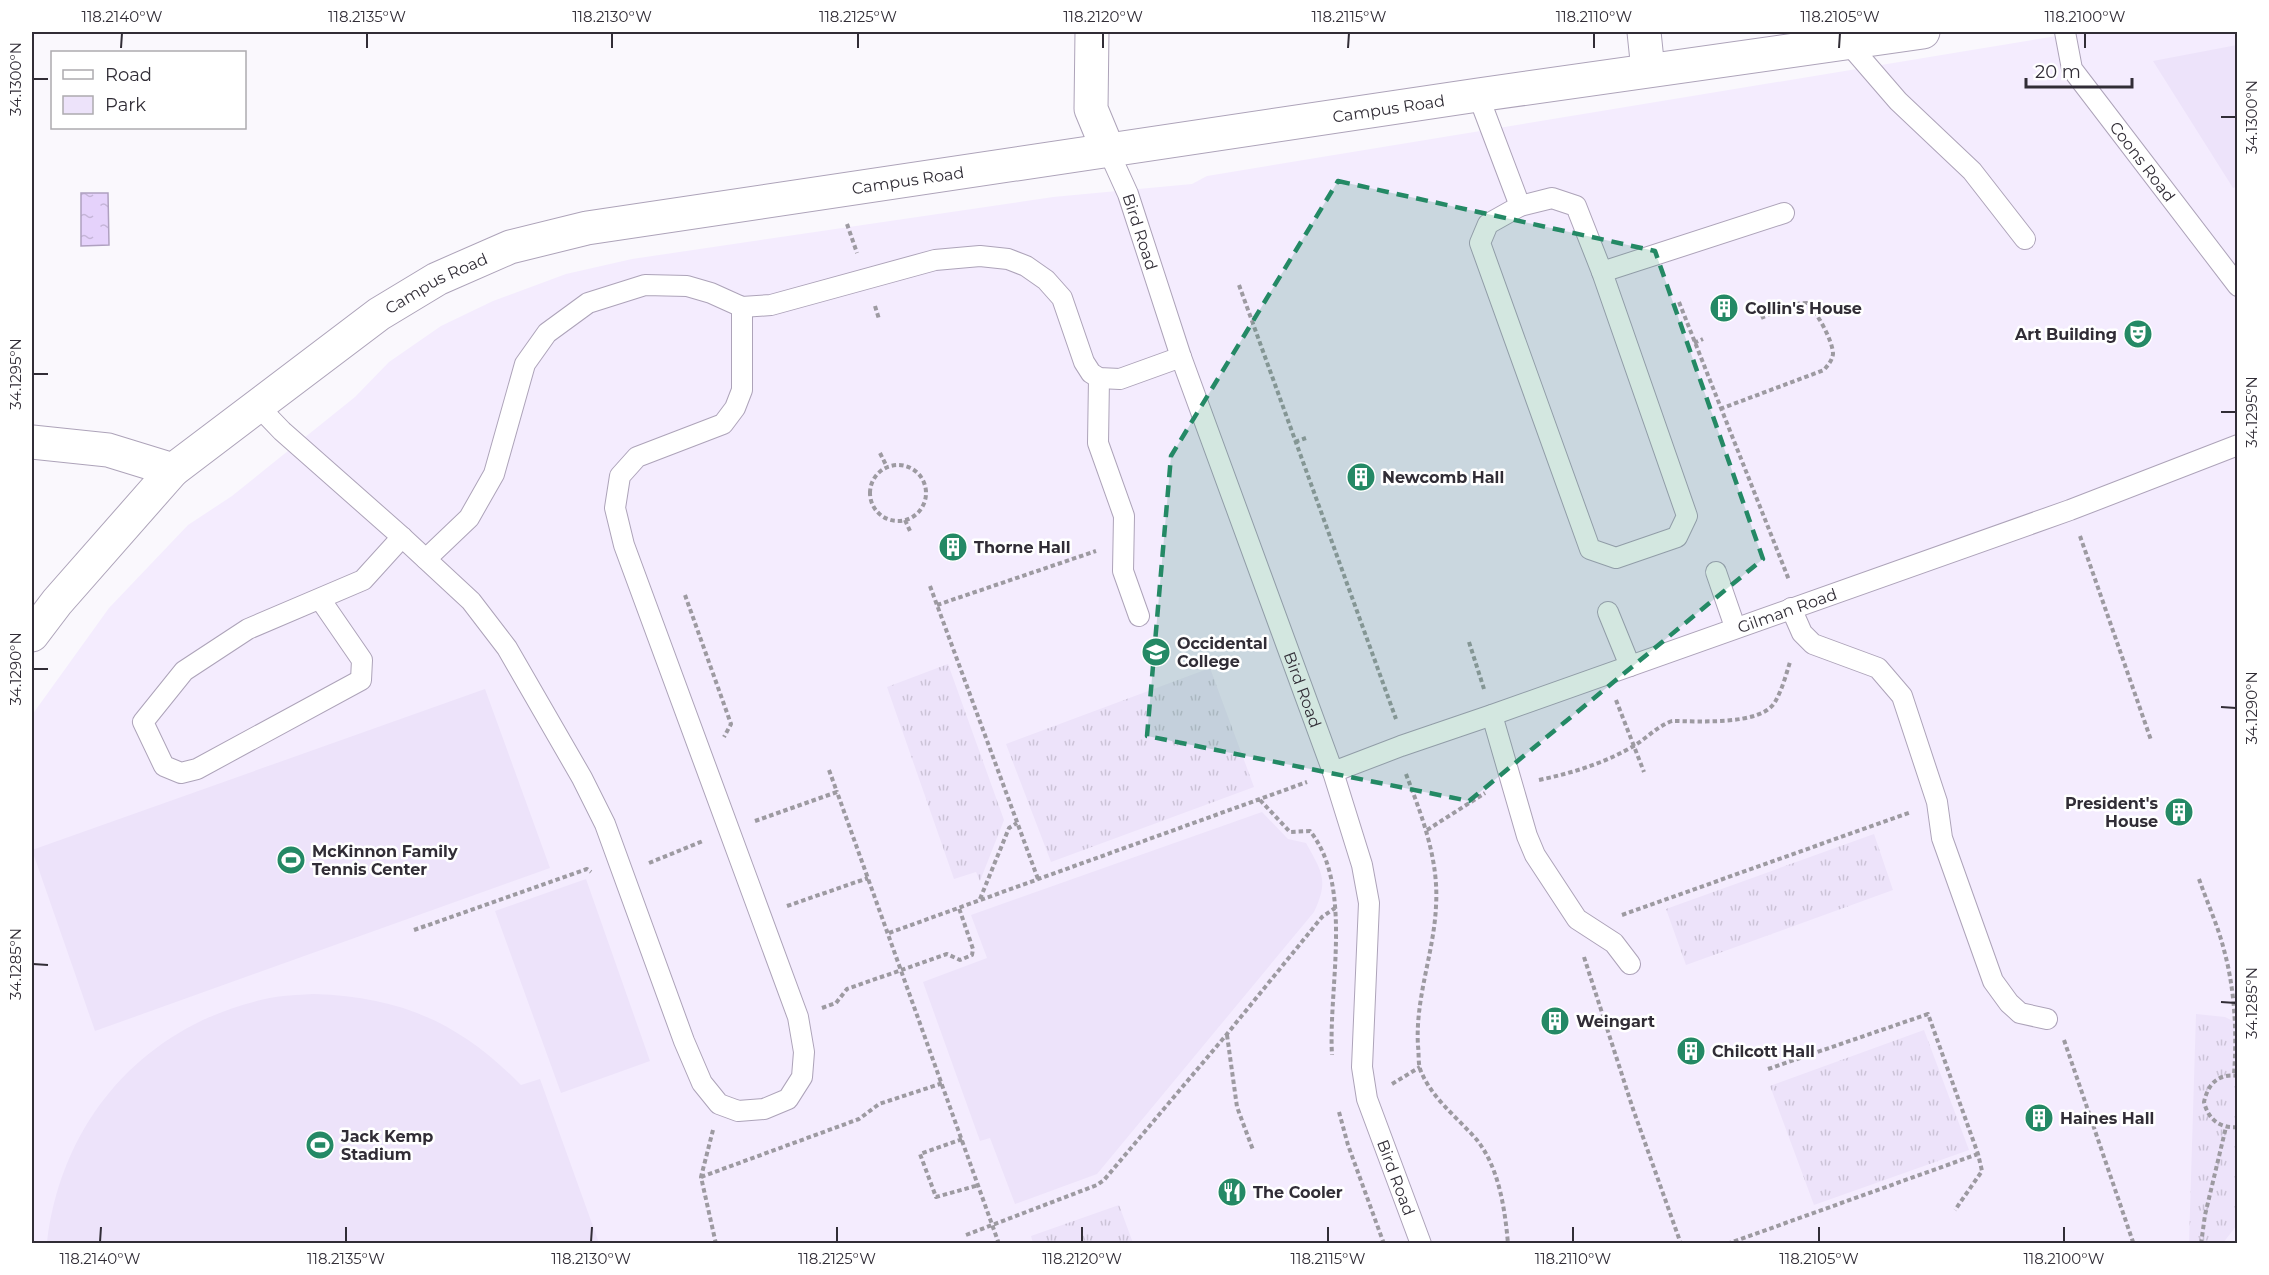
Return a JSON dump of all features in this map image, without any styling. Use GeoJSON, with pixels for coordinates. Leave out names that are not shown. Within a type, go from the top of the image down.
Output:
{"type":"FeatureCollection","features":[{"type":"Feature","properties":{"kind":"street"},"geometry":{"type":"LineString","coordinates":[[1092,32],[1091,109],[1108,150]]}},
{"type":"Feature","properties":{"kind":"street"},"geometry":{"type":"LineString","coordinates":[[1644,32],[1648,70]]}},
{"type":"Feature","properties":{"kind":"street","name":"Campus Road"},"geometry":{"type":"LineString","coordinates":[[32,635],[57,602],[173,470],[379,314],[437,279],[510,247],[587,228],[1648,70],[1923,32]]}},
{"type":"Feature","properties":{"kind":"street"},"geometry":{"type":"LineString","coordinates":[[32,442],[108,450],[173,470]]}},
{"type":"Feature","properties":{"kind":"lane","name":"Coons Road"},"geometry":{"type":"LineString","coordinates":[[2065,32],[2072,69],[2238,286]]}},
{"type":"Feature","properties":{"kind":"lane"},"geometry":{"type":"LineString","coordinates":[[1847,42],[1898,101],[1972,171],[2025,239]]}},
{"type":"Feature","properties":{"kind":"lane"},"geometry":{"type":"LineString","coordinates":[[1478,95],[1521,206]]}},
{"type":"Feature","properties":{"kind":"lane","name":"Bird Road"},"geometry":{"type":"LineString","coordinates":[[1108,150],[1128,194],[1181,357],[1333,771],[1362,865],[1369,903],[1362,1066],[1367,1099],[1421,1244]]}},
{"type":"Feature","properties":{"kind":"lane"},"geometry":{"type":"LineString","coordinates":[[1552,198],[1576,206],[1602,272],[1687,516],[1677,537],[1616,558],[1590,549],[1480,243],[1488,224],[1521,206],[1552,198]]}},
{"type":"Feature","properties":{"kind":"lane"},"geometry":{"type":"LineString","coordinates":[[1602,272],[1784,213]]}},
{"type":"Feature","properties":{"kind":"lane"},"geometry":{"type":"LineString","coordinates":[[426,559],[468,518],[494,474],[525,364],[547,333],[588,303],[645,285],[687,286],[711,293],[742,307],[771,305],[935,261],[980,256],[1008,259],[1026,266],[1047,280],[1062,298],[1084,362],[1099,378],[1120,379],[1181,357]]}},
{"type":"Feature","properties":{"kind":"lane"},"geometry":{"type":"LineString","coordinates":[[258,406],[289,438],[471,601],[507,648],[582,778],[604,824],[684,1041],[702,1083],[719,1104],[738,1111],[764,1109],[788,1099],[802,1077],[804,1052],[798,1017],[624,545],[615,508],[620,476],[638,457],[723,424],[735,408],[742,390],[742,307]]}},
{"type":"Feature","properties":{"kind":"lane"},"geometry":{"type":"LineString","coordinates":[[1099,378],[1098,443],[1124,516],[1123,571],[1139,616]]}},
{"type":"Feature","properties":{"kind":"lane","name":"Gilman Road"},"geometry":{"type":"LineString","coordinates":[[1333,771],[2070,510],[2238,445]]}},
{"type":"Feature","properties":{"kind":"lane"},"geometry":{"type":"LineString","coordinates":[[320,599],[362,660],[361,680],[197,769],[181,773],[164,766],[143,722],[184,671],[248,629],[363,580],[402,537]]}},
{"type":"Feature","properties":{"kind":"lane"},"geometry":{"type":"LineString","coordinates":[[1716,572],[1735,627]]}},
{"type":"Feature","properties":{"kind":"lane"},"geometry":{"type":"LineString","coordinates":[[1795,607],[1802,633],[1813,644],[1878,668],[1902,696],[1937,802],[1942,838],[1993,981],[2009,1003],[2020,1012],[2047,1019]]}},
{"type":"Feature","properties":{"kind":"lane"},"geometry":{"type":"LineString","coordinates":[[1608,612],[1630,666]]}},
{"type":"Feature","properties":{"kind":"lane"},"geometry":{"type":"LineString","coordinates":[[1492,715],[1527,836],[1535,855],[1577,919],[1614,943],[1630,964]]}},
{"type":"Feature","properties":{"kind":"path"},"geometry":{"type":"LineString","coordinates":[[1239,285],[1398,725]]}},
{"type":"Feature","properties":{"kind":"path"},"geometry":{"type":"LineString","coordinates":[[1679,302],[1795,607]]}},
{"type":"Feature","properties":{"kind":"path"},"geometry":{"type":"LineString","coordinates":[[1720,409],[1824,370],[1832,361],[1833,351],[1816,311],[1807,303],[1794,304],[1761,318]]}},
{"type":"Feature","properties":{"kind":"path"},"geometry":{"type":"LineString","coordinates":[[1694,343],[1703,339]]}},
{"type":"Feature","properties":{"kind":"path"},"geometry":{"type":"LineString","coordinates":[[1295,442],[1306,438]]}},
{"type":"Feature","properties":{"kind":"path"},"geometry":{"type":"LineString","coordinates":[[880,453],[887,467]]}},
{"type":"Feature","properties":{"kind":"path"},"geometry":{"type":"LineString","coordinates":[[902,465],[916,471],[925,484],[925,499],[918,513],[905,520],[891,521],[878,514],[871,502],[870,488],[875,476],[887,467],[902,465]]}},
{"type":"Feature","properties":{"kind":"path"},"geometry":{"type":"LineString","coordinates":[[2070,510],[2151,740]]}},
{"type":"Feature","properties":{"kind":"path"},"geometry":{"type":"LineString","coordinates":[[905,520],[910,531]]}},
{"type":"Feature","properties":{"kind":"path"},"geometry":{"type":"LineString","coordinates":[[937,605],[1124,542]]}},
{"type":"Feature","properties":{"kind":"path"},"geometry":{"type":"LineString","coordinates":[[930,586],[1038,879]]}},
{"type":"Feature","properties":{"kind":"path"},"geometry":{"type":"LineString","coordinates":[[1469,642],[1492,715]]}},
{"type":"Feature","properties":{"kind":"path"},"geometry":{"type":"LineString","coordinates":[[1549,778],[1590,768],[1634,747],[1662,725],[1671,721],[1737,720],[1756,715],[1774,704],[1792,656],[1813,644]]}},
{"type":"Feature","properties":{"kind":"path"},"geometry":{"type":"LineString","coordinates":[[1606,674],[1644,772]]}},
{"type":"Feature","properties":{"kind":"path"},"geometry":{"type":"LineString","coordinates":[[1403,767],[1427,830],[1435,880],[1436,907],[1421,993],[1418,1035],[1420,1067],[1431,1090],[1478,1142],[1491,1165],[1501,1196],[1508,1244]]}},
{"type":"Feature","properties":{"kind":"path"},"geometry":{"type":"LineString","coordinates":[[829,770],[999,1244]]}},
{"type":"Feature","properties":{"kind":"path"},"geometry":{"type":"LineString","coordinates":[[889,933],[1260,800],[1333,771]]}},
{"type":"Feature","properties":{"kind":"path"},"geometry":{"type":"LineString","coordinates":[[1427,830],[1487,792],[1512,785]]}},
{"type":"Feature","properties":{"kind":"path"},"geometry":{"type":"LineString","coordinates":[[414,930],[587,869],[602,880],[837,792]]}},
{"type":"Feature","properties":{"kind":"path"},"geometry":{"type":"LineString","coordinates":[[1260,800],[1290,832],[1310,831],[1316,838],[1329,872],[1335,908],[1336,937],[1332,1058]]}},
{"type":"Feature","properties":{"kind":"path"},"geometry":{"type":"LineString","coordinates":[[1640,909],[1937,802]]}},
{"type":"Feature","properties":{"kind":"path"},"geometry":{"type":"LineString","coordinates":[[980,900],[1009,828],[1017,823]]}},
{"type":"Feature","properties":{"kind":"path"},"geometry":{"type":"LineString","coordinates":[[796,903],[868,878]]}},
{"type":"Feature","properties":{"kind":"path"},"geometry":{"type":"LineString","coordinates":[[2199,879],[2224,949],[2231,984],[2237,1038],[2236,1075],[2217,1078],[2210,1085],[2204,1102],[2211,1119],[2226,1127],[2238,1127]]}},
{"type":"Feature","properties":{"kind":"path"},"geometry":{"type":"LineString","coordinates":[[821,1008],[836,1003],[847,989],[947,954],[960,960],[972,955],[974,949],[959,908]]}},
{"type":"Feature","properties":{"kind":"path"},"geometry":{"type":"LineString","coordinates":[[966,1235],[1097,1185],[1104,1180],[1227,1034],[1322,916],[1335,908]]}},
{"type":"Feature","properties":{"kind":"path"},"geometry":{"type":"LineString","coordinates":[[1577,919],[1582,954],[1680,1244]]}},
{"type":"Feature","properties":{"kind":"path"},"geometry":{"type":"LineString","coordinates":[[1768,1069],[1928,1014],[1982,1171],[1954,1210]]}},
{"type":"Feature","properties":{"kind":"path"},"geometry":{"type":"LineString","coordinates":[[2047,1019],[2063,1038],[2133,1242],[2128,1244]]}},
{"type":"Feature","properties":{"kind":"path"},"geometry":{"type":"LineString","coordinates":[[1227,1034],[1237,1107],[1253,1150]]}},
{"type":"Feature","properties":{"kind":"path"},"geometry":{"type":"LineString","coordinates":[[701,1177],[859,1119],[879,1104],[943,1083]]}},
{"type":"Feature","properties":{"kind":"path"},"geometry":{"type":"LineString","coordinates":[[1337,1103],[1348,1145],[1384,1244]]}},
{"type":"Feature","properties":{"kind":"path"},"geometry":{"type":"LineString","coordinates":[[716,1244],[701,1177],[719,1104]]}},
{"type":"Feature","properties":{"kind":"path"},"geometry":{"type":"LineString","coordinates":[[2201,1244],[2205,1215],[2226,1127]]}},
{"type":"Feature","properties":{"kind":"path"},"geometry":{"type":"LineString","coordinates":[[962,1139],[920,1155],[936,1197],[979,1185]]}},
{"type":"Feature","properties":{"kind":"path"},"geometry":{"type":"LineString","coordinates":[[1728,1244],[1978,1154]]}},
{"type":"Feature","properties":{"kind":"highlighted area"},"geometry":{"type":"Polygon","coordinates":[[[1338,181],[1655,251],[1763,559],[1469,801],[1147,736],[1171,456],[1338,181]]]}},
{"type":"Feature","properties":{"kind":"shaded area","name":"Occidental College"},"geometry":{"type":"Polygon","coordinates":[[[2081,32],[2237,32],[2237,1243],[32,1243],[32,715],[109,608],[188,525],[232,496],[355,397],[389,362],[441,326],[493,301],[566,274],[632,259],[1053,197],[1192,184],[1207,176],[2081,32]]]}},
{"type":"Feature","properties":{"kind":"green space"},"geometry":{"type":"Polygon","coordinates":[[[2237,45],[2238,186],[2233,188],[2153,61],[2237,45]]]}},
{"type":"Feature","properties":{"kind":"green space"},"geometry":{"type":"Polygon","coordinates":[[[948,664],[1004,820],[980,881],[976,872],[954,879],[887,687],[948,664]]]}},
{"type":"Feature","properties":{"kind":"green space"},"geometry":{"type":"Polygon","coordinates":[[[1210,668],[1254,787],[1051,862],[1006,744],[1210,668]]]}},
{"type":"Feature","properties":{"kind":"green space","name":"McKinnon Family Tennis Center"},"geometry":{"type":"Polygon","coordinates":[[[485,689],[550,868],[95,1031],[32,850],[485,689]]]}},
{"type":"Feature","properties":{"kind":"green space"},"geometry":{"type":"Polygon","coordinates":[[[1262,812],[1288,839],[1306,843],[1320,869],[1321,892],[1314,912],[1097,1174],[1015,1204],[990,1138],[980,1141],[923,982],[987,958],[971,915],[1262,812]]]}},
{"type":"Feature","properties":{"kind":"green space"},"geometry":{"type":"Polygon","coordinates":[[[1874,834],[1893,890],[1686,965],[1666,909],[1874,834]]]}},
{"type":"Feature","properties":{"kind":"green space"},"geometry":{"type":"Polygon","coordinates":[[[586,879],[650,1061],[561,1093],[495,911],[586,879]]]}},
{"type":"Feature","properties":{"kind":"green space","name":"Jack Kemp Stadium"},"geometry":{"type":"Polygon","coordinates":[[[314,994],[375,1001],[428,1017],[475,1045],[521,1085],[540,1079],[599,1243],[47,1243],[55,1199],[70,1157],[90,1119],[116,1085],[146,1056],[181,1031],[221,1012],[271,998],[314,994]]]}},
{"type":"Feature","properties":{"kind":"green space"},"geometry":{"type":"Polygon","coordinates":[[[2196,1014],[2225,1017],[2237,1023],[2237,1225],[2223,1243],[2189,1243],[2196,1014]]]}},
{"type":"Feature","properties":{"kind":"green space"},"geometry":{"type":"Polygon","coordinates":[[[1924,1030],[1969,1150],[1814,1205],[1770,1086],[1924,1030]]]}},
{"type":"Feature","properties":{"kind":"green space"},"geometry":{"type":"Polygon","coordinates":[[[1119,1205],[1133,1243],[1033,1243],[1031,1236],[1119,1205]]]}},
{"type":"Feature","properties":{"kind":"water"},"geometry":{"type":"Polygon","coordinates":[[[81,193],[108,193],[109,245],[81,246],[81,193]]]}},
{"type":"Feature","properties":{"kind":"place","name":"Collin's House"},"geometry":{"type":"Point","coordinates":[1724,308]}},
{"type":"Feature","properties":{"kind":"place","name":"Art Building"},"geometry":{"type":"Point","coordinates":[2138,334]}},
{"type":"Feature","properties":{"kind":"place","name":"Newcomb Hall"},"geometry":{"type":"Point","coordinates":[1361,477]}},
{"type":"Feature","properties":{"kind":"place","name":"Thorne Hall"},"geometry":{"type":"Point","coordinates":[953,547]}},
{"type":"Feature","properties":{"kind":"place","name":"Occidental College"},"geometry":{"type":"Point","coordinates":[1156,652]}},
{"type":"Feature","properties":{"kind":"place","name":"President's House"},"geometry":{"type":"Point","coordinates":[2179,812]}},
{"type":"Feature","properties":{"kind":"place","name":"McKinnon Family Tennis Center"},"geometry":{"type":"Point","coordinates":[291,860]}},
{"type":"Feature","properties":{"kind":"place","name":"Weingart"},"geometry":{"type":"Point","coordinates":[1555,1021]}},
{"type":"Feature","properties":{"kind":"place","name":"Chilcott Hall"},"geometry":{"type":"Point","coordinates":[1691,1051]}},
{"type":"Feature","properties":{"kind":"place","name":"Haines Hall"},"geometry":{"type":"Point","coordinates":[2039,1118]}},
{"type":"Feature","properties":{"kind":"place","name":"Jack Kemp Stadium"},"geometry":{"type":"Point","coordinates":[320,1145]}},
{"type":"Feature","properties":{"kind":"place","name":"The Cooler"},"geometry":{"type":"Point","coordinates":[1232,1192]}}]}
